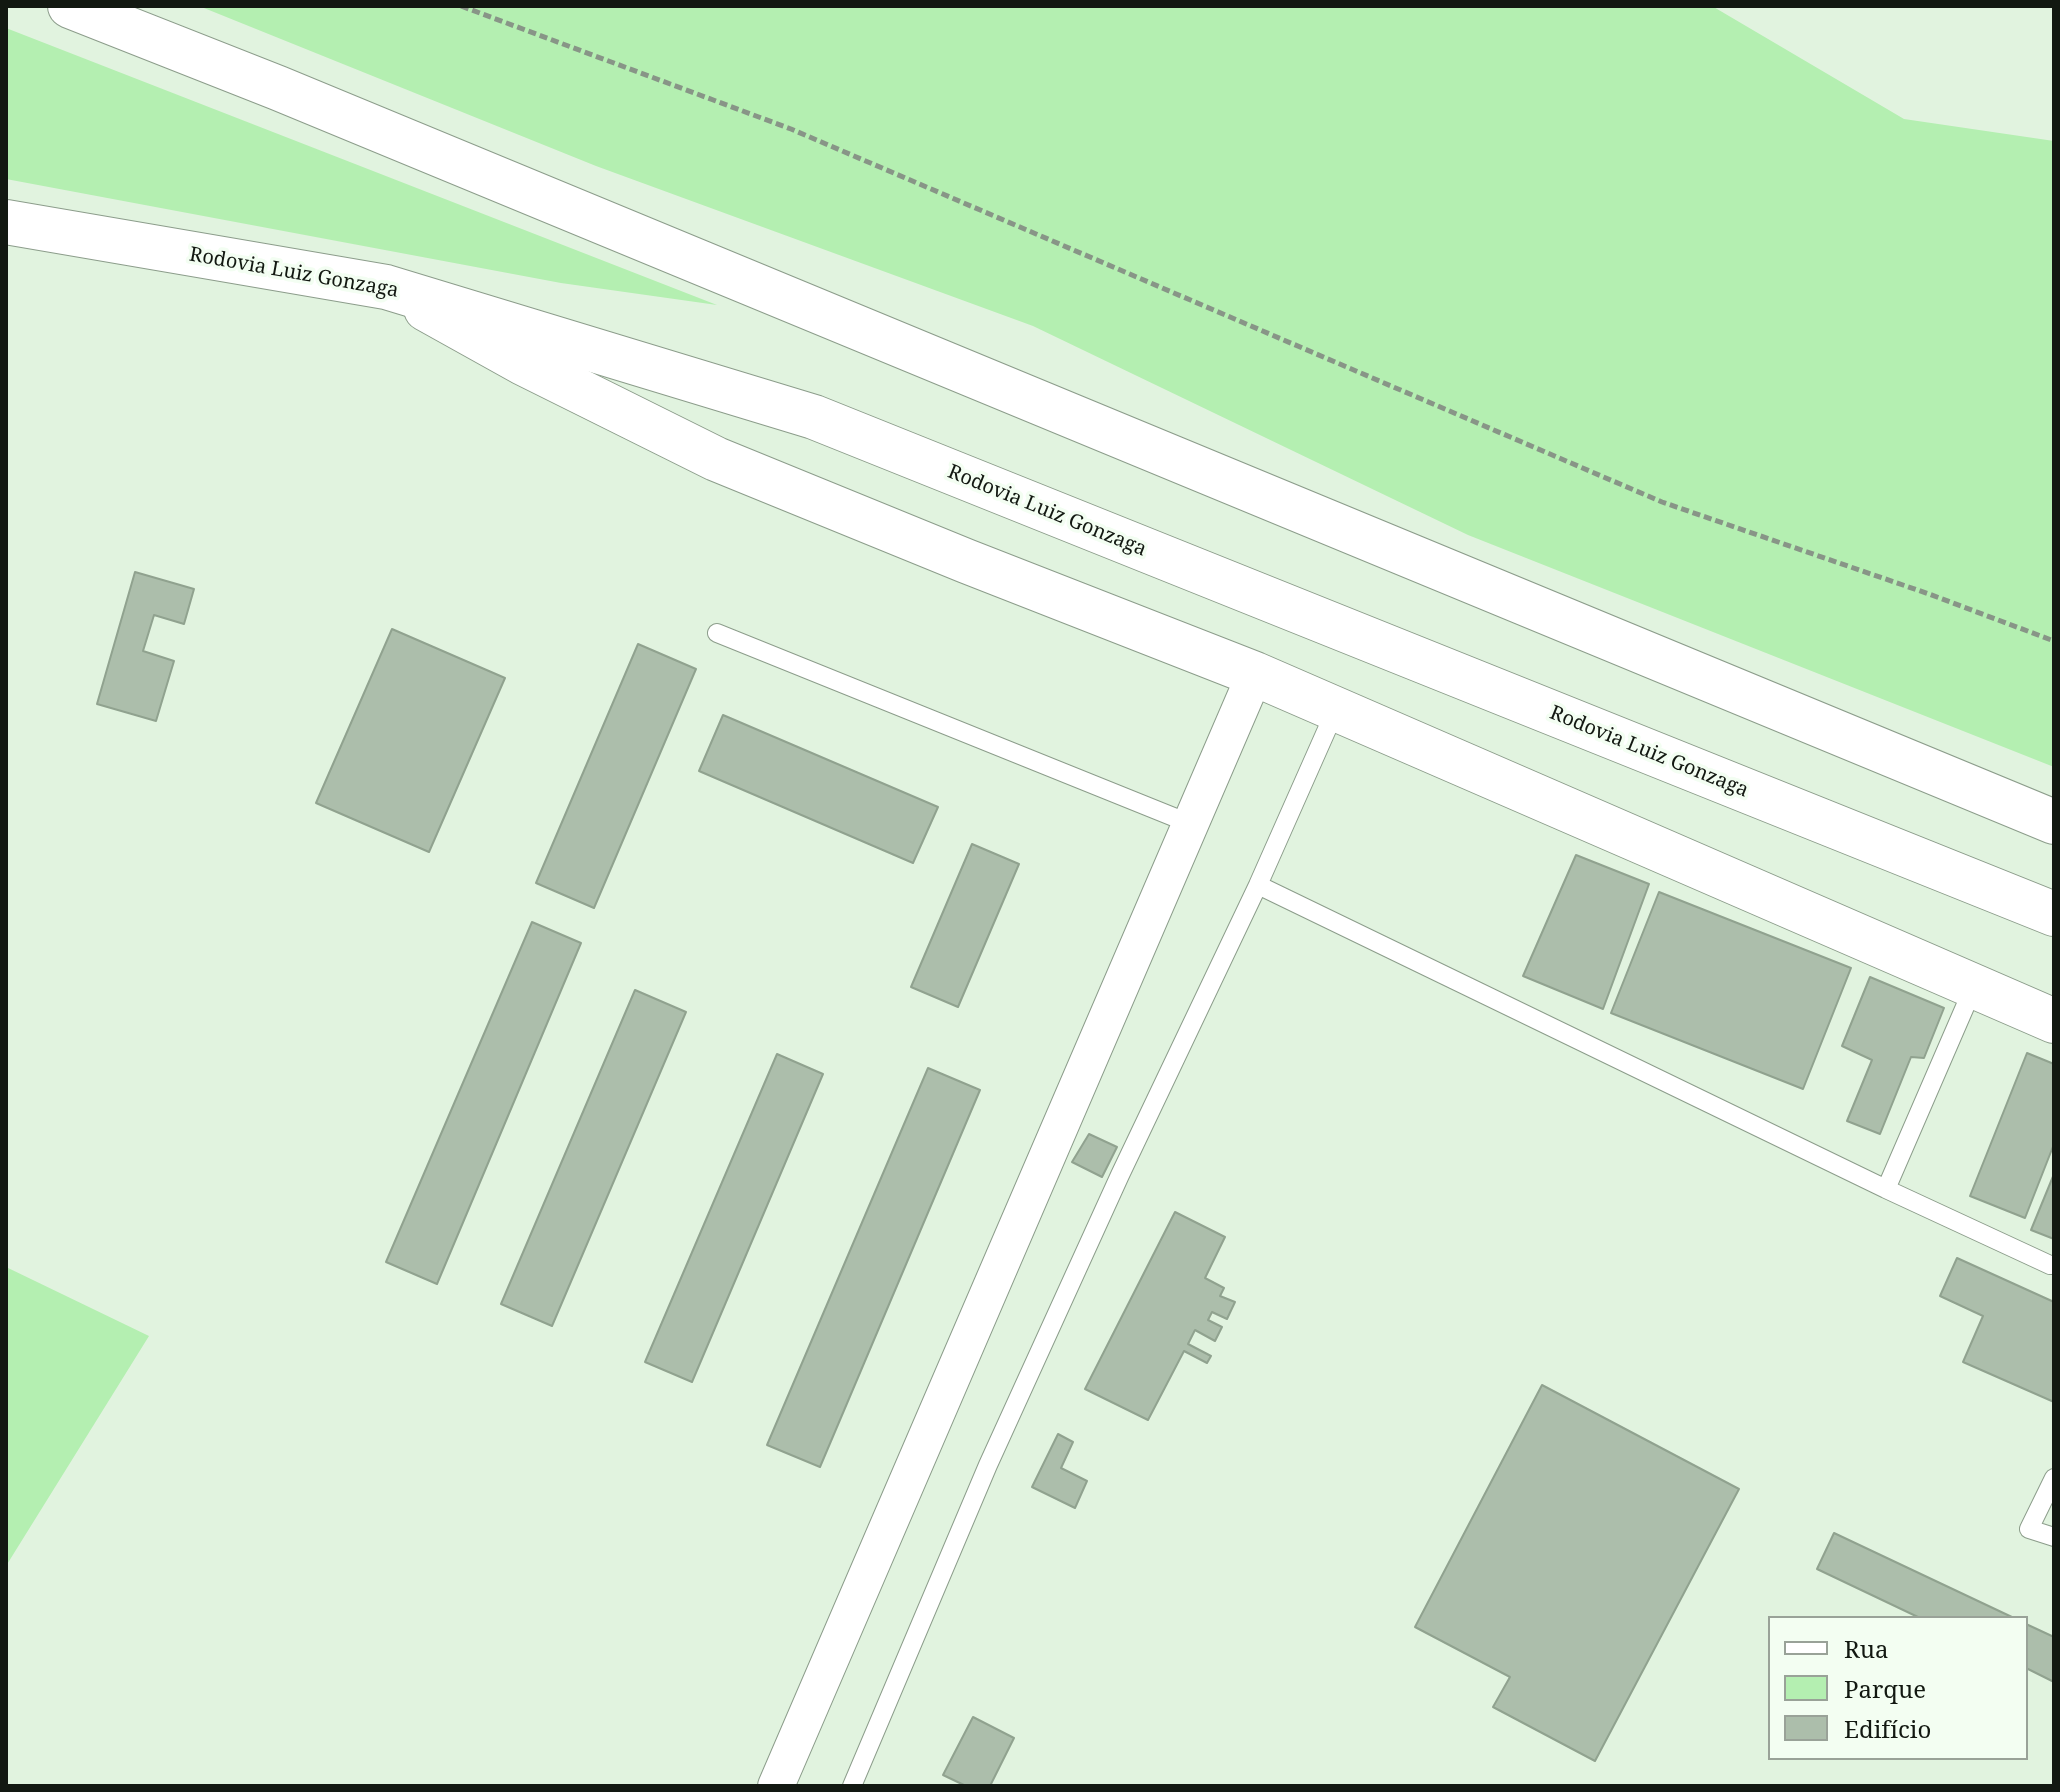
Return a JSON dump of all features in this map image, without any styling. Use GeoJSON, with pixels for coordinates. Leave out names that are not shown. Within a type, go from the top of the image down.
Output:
{"type":"FeatureCollection","features":[{"type":"Feature","properties":{"kind":"main road"},"geometry":{"type":"LineString","coordinates":[[70,6],[278,88],[2054,822]]}},
{"type":"Feature","properties":{"kind":"main road","name":"Rodovia Luiz Gonzaga"},"geometry":{"type":"LineString","coordinates":[[6,222],[386,287],[814,417],[2054,914]]}},
{"type":"Feature","properties":{"kind":"main road"},"geometry":{"type":"LineString","coordinates":[[386,287],[523,363],[716,459],[1255,674],[2054,1021]]}},
{"type":"Feature","properties":{"kind":"street"},"geometry":{"type":"LineString","coordinates":[[776,1786],[1255,674]]}},
{"type":"Feature","properties":{"kind":"lane"},"geometry":{"type":"LineString","coordinates":[[717,633],[1191,824]]}},
{"type":"Feature","properties":{"kind":"lane"},"geometry":{"type":"LineString","coordinates":[[852,1786],[988,1465],[1120,1175],[1258,885],[1336,709]]}},
{"type":"Feature","properties":{"kind":"lane"},"geometry":{"type":"LineString","coordinates":[[1258,885],[1886,1189],[2050,1265]]}},
{"type":"Feature","properties":{"kind":"lane"},"geometry":{"type":"LineString","coordinates":[[1886,1189],[1974,986]]}},
{"type":"Feature","properties":{"kind":"lane"},"geometry":{"type":"LineString","coordinates":[[2054,1478],[2029,1529],[2054,1537]]}},
{"type":"Feature","properties":{"kind":"path"},"geometry":{"type":"LineString","coordinates":[[461,6],[791,129],[1662,502],[1929,594],[2054,641]]}},
{"type":"Feature","properties":{"kind":"green space"},"geometry":{"type":"Polygon","coordinates":[[[199,6],[1712,6],[1904,119],[2054,141],[2054,767],[1468,535],[1033,326],[596,166],[199,6]]]}},
{"type":"Feature","properties":{"kind":"green space"},"geometry":{"type":"Polygon","coordinates":[[[6,28],[717,305],[561,283],[6,179],[6,28]]]}},
{"type":"Feature","properties":{"kind":"green space"},"geometry":{"type":"Polygon","coordinates":[[[6,1267],[149,1336],[6,1566],[6,1267]]]}},
{"type":"Feature","properties":{"kind":"building"},"geometry":{"type":"Polygon","coordinates":[[[135,572],[194,589],[184,624],[154,615],[143,651],[174,661],[156,721],[97,704],[135,572]]]}},
{"type":"Feature","properties":{"kind":"building"},"geometry":{"type":"Polygon","coordinates":[[[392,629],[505,678],[429,852],[316,803],[392,629]]]}},
{"type":"Feature","properties":{"kind":"building"},"geometry":{"type":"Polygon","coordinates":[[[638,644],[696,669],[594,908],[536,883],[638,644]]]}},
{"type":"Feature","properties":{"kind":"building"},"geometry":{"type":"Polygon","coordinates":[[[723,715],[938,807],[913,863],[699,771],[723,715]]]}},
{"type":"Feature","properties":{"kind":"building"},"geometry":{"type":"Polygon","coordinates":[[[972,844],[1019,864],[958,1007],[911,987],[972,844]]]}},
{"type":"Feature","properties":{"kind":"building"},"geometry":{"type":"Polygon","coordinates":[[[1576,855],[1649,884],[1603,1009],[1523,976],[1576,855]]]}},
{"type":"Feature","properties":{"kind":"building"},"geometry":{"type":"Polygon","coordinates":[[[1659,892],[1851,968],[1803,1089],[1611,1013],[1659,892]]]}},
{"type":"Feature","properties":{"kind":"building"},"geometry":{"type":"Polygon","coordinates":[[[532,922],[581,943],[437,1284],[386,1262],[532,922]]]}},
{"type":"Feature","properties":{"kind":"building"},"geometry":{"type":"Polygon","coordinates":[[[1870,977],[1944,1008],[1924,1058],[1911,1057],[1880,1134],[1847,1121],[1872,1060],[1842,1046],[1870,977]]]}},
{"type":"Feature","properties":{"kind":"building"},"geometry":{"type":"Polygon","coordinates":[[[635,990],[686,1012],[552,1326],[501,1304],[635,990]]]}},
{"type":"Feature","properties":{"kind":"building"},"geometry":{"type":"Polygon","coordinates":[[[2027,1053],[2054,1064],[2054,1144],[2025,1218],[1970,1196],[2027,1053]]]}},
{"type":"Feature","properties":{"kind":"building"},"geometry":{"type":"Polygon","coordinates":[[[777,1054],[823,1074],[692,1382],[645,1362],[777,1054]]]}},
{"type":"Feature","properties":{"kind":"building"},"geometry":{"type":"Polygon","coordinates":[[[928,1068],[980,1090],[820,1467],[767,1445],[928,1068]]]}},
{"type":"Feature","properties":{"kind":"building"},"geometry":{"type":"Polygon","coordinates":[[[1089,1134],[1117,1147],[1102,1177],[1072,1162],[1089,1134]]]}},
{"type":"Feature","properties":{"kind":"building"},"geometry":{"type":"Polygon","coordinates":[[[2054,1174],[2054,1239],[2031,1230],[2054,1174]]]}},
{"type":"Feature","properties":{"kind":"building"},"geometry":{"type":"Polygon","coordinates":[[[1175,1212],[1225,1237],[1205,1278],[1224,1288],[1220,1296],[1235,1302],[1227,1319],[1212,1312],[1208,1320],[1222,1327],[1215,1341],[1195,1330],[1188,1344],[1211,1356],[1207,1363],[1184,1351],[1148,1420],[1085,1389],[1175,1212]]]}},
{"type":"Feature","properties":{"kind":"building"},"geometry":{"type":"Polygon","coordinates":[[[1957,1258],[2054,1302],[2054,1402],[1963,1362],[1983,1316],[1940,1296],[1957,1258]]]}},
{"type":"Feature","properties":{"kind":"building"},"geometry":{"type":"Polygon","coordinates":[[[1542,1385],[1739,1489],[1595,1761],[1493,1707],[1510,1677],[1415,1627],[1542,1385]]]}},
{"type":"Feature","properties":{"kind":"building"},"geometry":{"type":"Polygon","coordinates":[[[1058,1434],[1073,1442],[1061,1468],[1087,1481],[1075,1508],[1032,1487],[1058,1434]]]}},
{"type":"Feature","properties":{"kind":"building"},"geometry":{"type":"Polygon","coordinates":[[[1834,1533],[2010,1616],[1916,1616],[1817,1569],[1834,1533]]]}},
{"type":"Feature","properties":{"kind":"building"},"geometry":{"type":"Polygon","coordinates":[[[2028,1625],[2054,1637],[2054,1682],[2028,1669],[2028,1625]]]}},
{"type":"Feature","properties":{"kind":"building"},"geometry":{"type":"Polygon","coordinates":[[[973,1717],[1014,1738],[990,1786],[966,1786],[943,1775],[973,1717]]]}}]}
